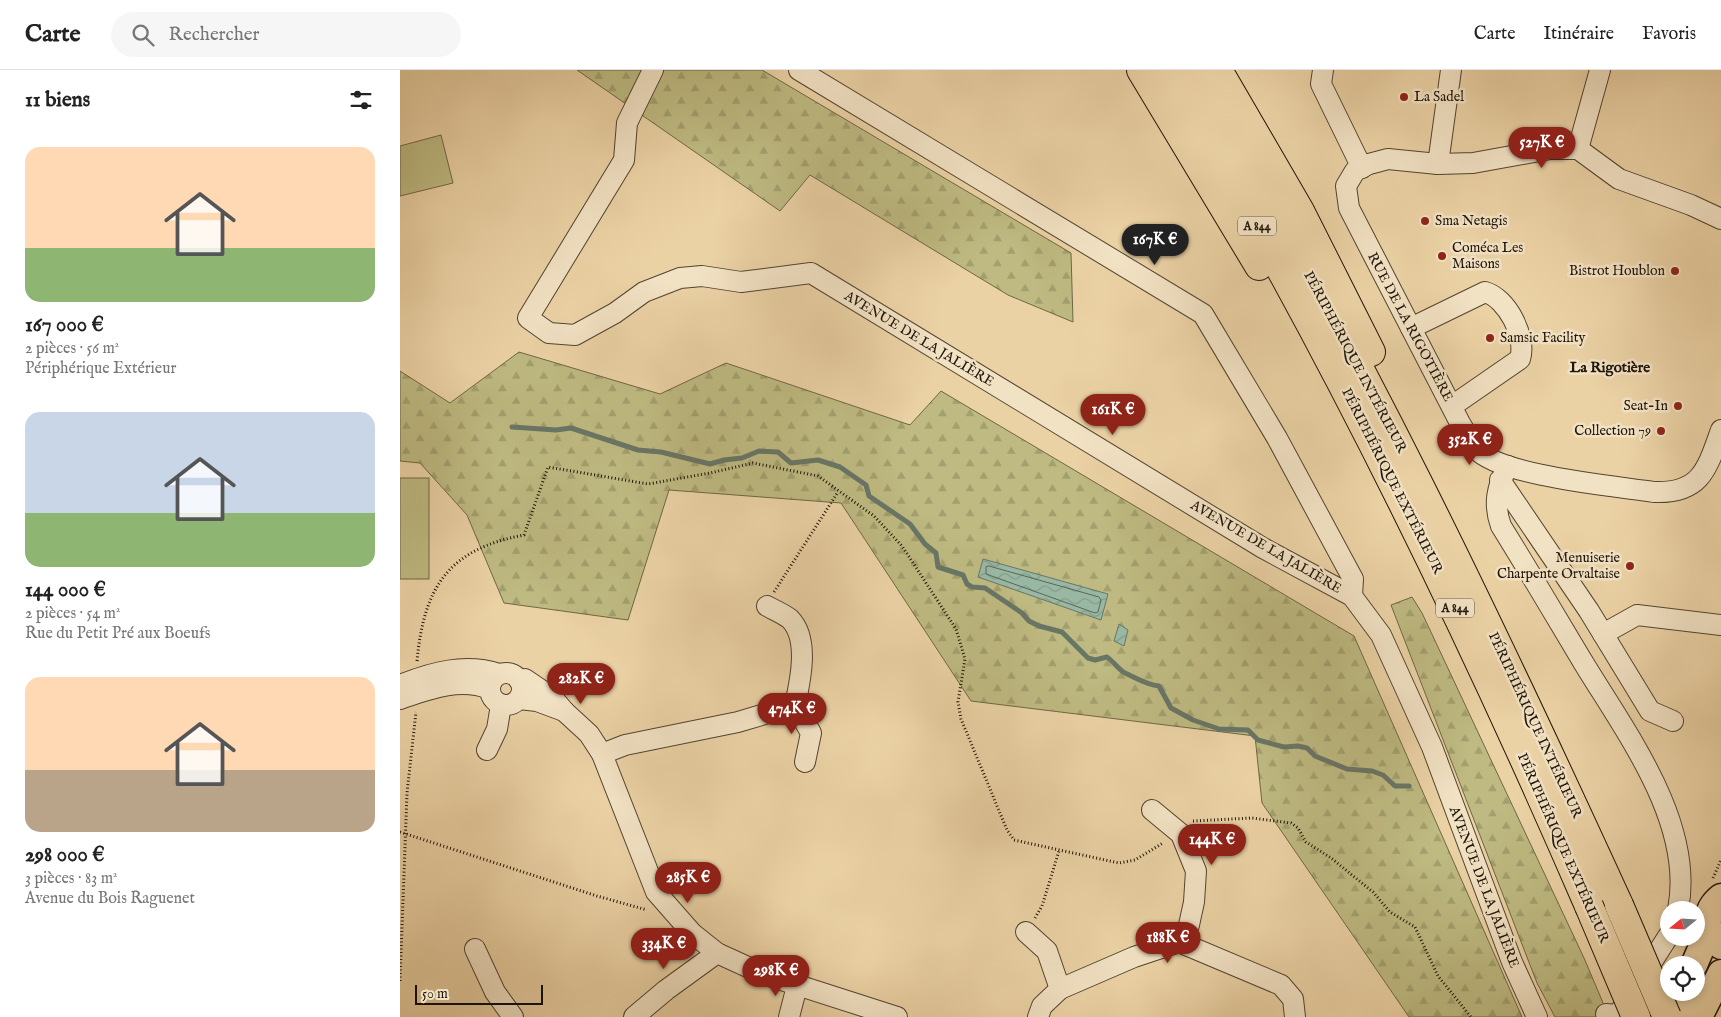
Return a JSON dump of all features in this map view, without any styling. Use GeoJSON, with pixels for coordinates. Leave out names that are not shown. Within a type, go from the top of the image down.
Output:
{"type":"FeatureCollection","features":[{"type":"Feature","properties":{"kind":"highway"},"geometry":{"type":"LineString","coordinates":[[1141,70],[1278,297],[1320,371],[1343,384]]}},
{"type":"Feature","properties":{"kind":"highway","name":"PÉRIPHÉRIQUE EXTÉRIEUR"},"geometry":{"type":"LineString","coordinates":[[1166,70],[1268,246],[1343,384],[1464,626],[1589,906],[1636,1017]]}},
{"type":"Feature","properties":{"kind":"highway","name":"PÉRIPHÉRIQUE INTÉRIEUR"},"geometry":{"type":"LineString","coordinates":[[1192,70],[1285,230],[1412,470],[1508,668],[1619,905],[1667,1017]]}},
{"type":"Feature","properties":{"kind":"highway"},"geometry":{"type":"LineString","coordinates":[[1218,70],[1300,211],[1340,289],[1407,429],[1412,470]]}},
{"type":"Feature","properties":{"kind":"main road"},"geometry":{"type":"LineString","coordinates":[[1701,956],[1715,938],[1709,912],[1721,898]]}},
{"type":"Feature","properties":{"kind":"main road"},"geometry":{"type":"LineString","coordinates":[[1699,1017],[1721,973]]}},
{"type":"Feature","properties":{"kind":"main road"},"geometry":{"type":"LineString","coordinates":[[1672,1017],[1678,1001]]}},
{"type":"Feature","properties":{"kind":"street","name":"AVENUE DE LA JALIÈRE"},"geometry":{"type":"LineString","coordinates":[[653,70],[627,122],[624,160],[528,318],[550,333],[575,335],[615,313],[644,292],[680,278],[702,276],[740,282],[811,273],[1263,548],[1352,596],[1380,635],[1432,747],[1512,962],[1537,1017]]}},
{"type":"Feature","properties":{"kind":"street"},"geometry":{"type":"LineString","coordinates":[[799,70],[1203,314],[1277,438],[1353,579],[1352,596]]}},
{"type":"Feature","properties":{"kind":"street"},"geometry":{"type":"LineString","coordinates":[[1323,70],[1321,84],[1362,168],[1388,159],[1438,164],[1473,163],[1550,149],[1578,148],[1619,179],[1690,205],[1721,219]]}},
{"type":"Feature","properties":{"kind":"street"},"geometry":{"type":"LineString","coordinates":[[1438,164],[1451,70]]}},
{"type":"Feature","properties":{"kind":"street"},"geometry":{"type":"LineString","coordinates":[[1578,148],[1600,70]]}},
{"type":"Feature","properties":{"kind":"street","name":"RUE DE LA RIGOTIÈRE"},"geometry":{"type":"LineString","coordinates":[[1362,168],[1355,171],[1346,186],[1348,208],[1477,450],[1495,462],[1504,473],[1526,471],[1654,492],[1671,493],[1690,485],[1706,470],[1721,430]]}},
{"type":"Feature","properties":{"kind":"street"},"geometry":{"type":"LineString","coordinates":[[1411,328],[1485,292],[1495,294],[1507,311],[1520,337],[1522,350],[1520,359],[1452,406]]}},
{"type":"Feature","properties":{"kind":"street"},"geometry":{"type":"LineString","coordinates":[[1504,473],[1650,711],[1673,722]]}},
{"type":"Feature","properties":{"kind":"street"},"geometry":{"type":"LineString","coordinates":[[1504,473],[1496,504],[1501,526],[1648,770],[1669,818],[1682,866],[1680,901]]}},
{"type":"Feature","properties":{"kind":"street"},"geometry":{"type":"LineString","coordinates":[[767,606],[791,620],[801,642],[803,667],[795,705],[811,734],[805,762]]}},
{"type":"Feature","properties":{"kind":"street"},"geometry":{"type":"LineString","coordinates":[[1603,634],[1638,615],[1721,624]]}},
{"type":"Feature","properties":{"kind":"street"},"geometry":{"type":"LineString","coordinates":[[406,692],[423,676],[458,669],[481,668],[506,690],[564,711],[588,734],[602,754],[656,892],[678,920],[717,953],[763,974],[897,1017]]}},
{"type":"Feature","properties":{"kind":"street"},"geometry":{"type":"LineString","coordinates":[[487,750],[497,729],[506,690]]}},
{"type":"Feature","properties":{"kind":"street"},"geometry":{"type":"LineString","coordinates":[[602,754],[625,745],[738,722],[795,705]]}},
{"type":"Feature","properties":{"kind":"street"},"geometry":{"type":"LineString","coordinates":[[1038,1017],[1042,1006],[1060,989],[1134,957],[1179,942],[1189,925],[1194,902],[1196,872],[1179,832],[1152,810]]}},
{"type":"Feature","properties":{"kind":"street"},"geometry":{"type":"LineString","coordinates":[[1026,932],[1047,951],[1060,989]]}},
{"type":"Feature","properties":{"kind":"street"},"geometry":{"type":"LineString","coordinates":[[1179,942],[1281,985],[1293,999],[1295,1017]]}},
{"type":"Feature","properties":{"kind":"street"},"geometry":{"type":"LineString","coordinates":[[1606,1014],[1618,1015],[1662,946]]}},
{"type":"Feature","properties":{"kind":"street"},"geometry":{"type":"LineString","coordinates":[[475,949],[495,992],[513,1017]]}},
{"type":"Feature","properties":{"kind":"street"},"geometry":{"type":"LineString","coordinates":[[634,1017],[666,990],[717,953]]}},
{"type":"Feature","properties":{"kind":"street"},"geometry":{"type":"LineString","coordinates":[[789,1017],[797,986]]}},
{"type":"Feature","properties":{"kind":"path"},"geometry":{"type":"LineString","coordinates":[[767,606],[782,578],[838,492]]}},
{"type":"Feature","properties":{"kind":"path"},"geometry":{"type":"LineString","coordinates":[[400,981],[407,793],[406,692]]}},
{"type":"Feature","properties":{"kind":"path"},"geometry":{"type":"LineString","coordinates":[[1179,832],[1185,821],[1225,818],[1252,818],[1291,824],[1298,828],[1306,842],[1373,892],[1390,912],[1415,927],[1438,976],[1471,1017]]}},
{"type":"Feature","properties":{"kind":"path"},"geometry":{"type":"LineString","coordinates":[[400,832],[597,896],[649,910],[653,908]]}},
{"type":"Feature","properties":{"kind":"path"},"geometry":{"type":"LineString","coordinates":[[1026,932],[1042,906],[1059,851]]}},
{"type":"Feature","properties":{"kind":"green space"},"geometry":{"type":"Polygon","coordinates":[[[577,70],[762,70],[1071,253],[1073,322],[1008,295],[810,175],[780,211],[577,70]]]}},
{"type":"Feature","properties":{"kind":"green space"},"geometry":{"type":"Polygon","coordinates":[[[441,135],[453,183],[400,196],[400,146],[441,135]]]}},
{"type":"Feature","properties":{"kind":"green space"},"geometry":{"type":"Polygon","coordinates":[[[519,352],[660,394],[726,363],[910,425],[941,391],[1354,636],[1522,1017],[1409,1017],[1262,803],[1255,736],[971,701],[841,503],[669,490],[628,620],[504,603],[467,515],[420,463],[400,461],[400,371],[450,403],[519,352]]]}},
{"type":"Feature","properties":{"kind":"green space"},"geometry":{"type":"Polygon","coordinates":[[[400,478],[429,478],[429,579],[400,579],[400,478]]]}},
{"type":"Feature","properties":{"kind":"green space"},"geometry":{"type":"Polygon","coordinates":[[[1412,597],[1422,613],[1584,958],[1609,1017],[1555,1017],[1537,983],[1391,605],[1412,597]]]}},
{"type":"Feature","properties":{"kind":"water"},"geometry":{"type":"Polygon","coordinates":[[[983,559],[1108,594],[1101,620],[978,577],[983,559]]]}},
{"type":"Feature","properties":{"kind":"water"},"geometry":{"type":"Polygon","coordinates":[[[1119,624],[1128,630],[1124,646],[1114,641],[1119,624]]]}},
{"type":"Feature","properties":{"kind":"waterway"},"geometry":{"type":"LineString","coordinates":[[512,427],[556,430],[571,428],[638,450],[661,452],[710,464],[742,458],[759,451],[778,452],[791,463],[818,460],[840,467],[866,485],[869,496],[910,524],[925,544],[936,553],[938,567],[963,575],[967,584],[972,587],[985,588],[1022,613],[1029,621],[1039,626],[1062,632],[1088,658],[1095,660],[1107,657],[1125,673],[1146,683],[1159,686],[1171,708],[1193,720],[1219,729],[1248,730],[1258,740],[1284,747],[1298,746],[1307,748],[1315,756],[1347,769],[1372,771],[1383,775],[1395,786],[1409,786]]}},
{"type":"Feature","properties":{"kind":"place","name":"La Sadel"},"geometry":{"type":"Point","coordinates":[1404,97]}},
{"type":"Feature","properties":{"kind":"place","name":"Sma Netagis"},"geometry":{"type":"Point","coordinates":[1425,221]}},
{"type":"Feature","properties":{"kind":"place","name":"Coméca Les Maisons"},"geometry":{"type":"Point","coordinates":[1442,256]}},
{"type":"Feature","properties":{"kind":"place","name":"Bistrot Houblon"},"geometry":{"type":"Point","coordinates":[1675,271]}},
{"type":"Feature","properties":{"kind":"place","name":"Samsic Facility"},"geometry":{"type":"Point","coordinates":[1490,338]}},
{"type":"Feature","properties":{"kind":"place","name":"Seat-In"},"geometry":{"type":"Point","coordinates":[1678,406]}},
{"type":"Feature","properties":{"kind":"place","name":"Collection 79"},"geometry":{"type":"Point","coordinates":[1661,431]}},
{"type":"Feature","properties":{"kind":"place","name":"Menuiserie Charpente Orvaltaise"},"geometry":{"type":"Point","coordinates":[1630,566]}},
{"type":"Feature","properties":{"kind":"district","name":"La Rigotière"},"geometry":{"type":"Point","coordinates":[1610,367]}}]}
